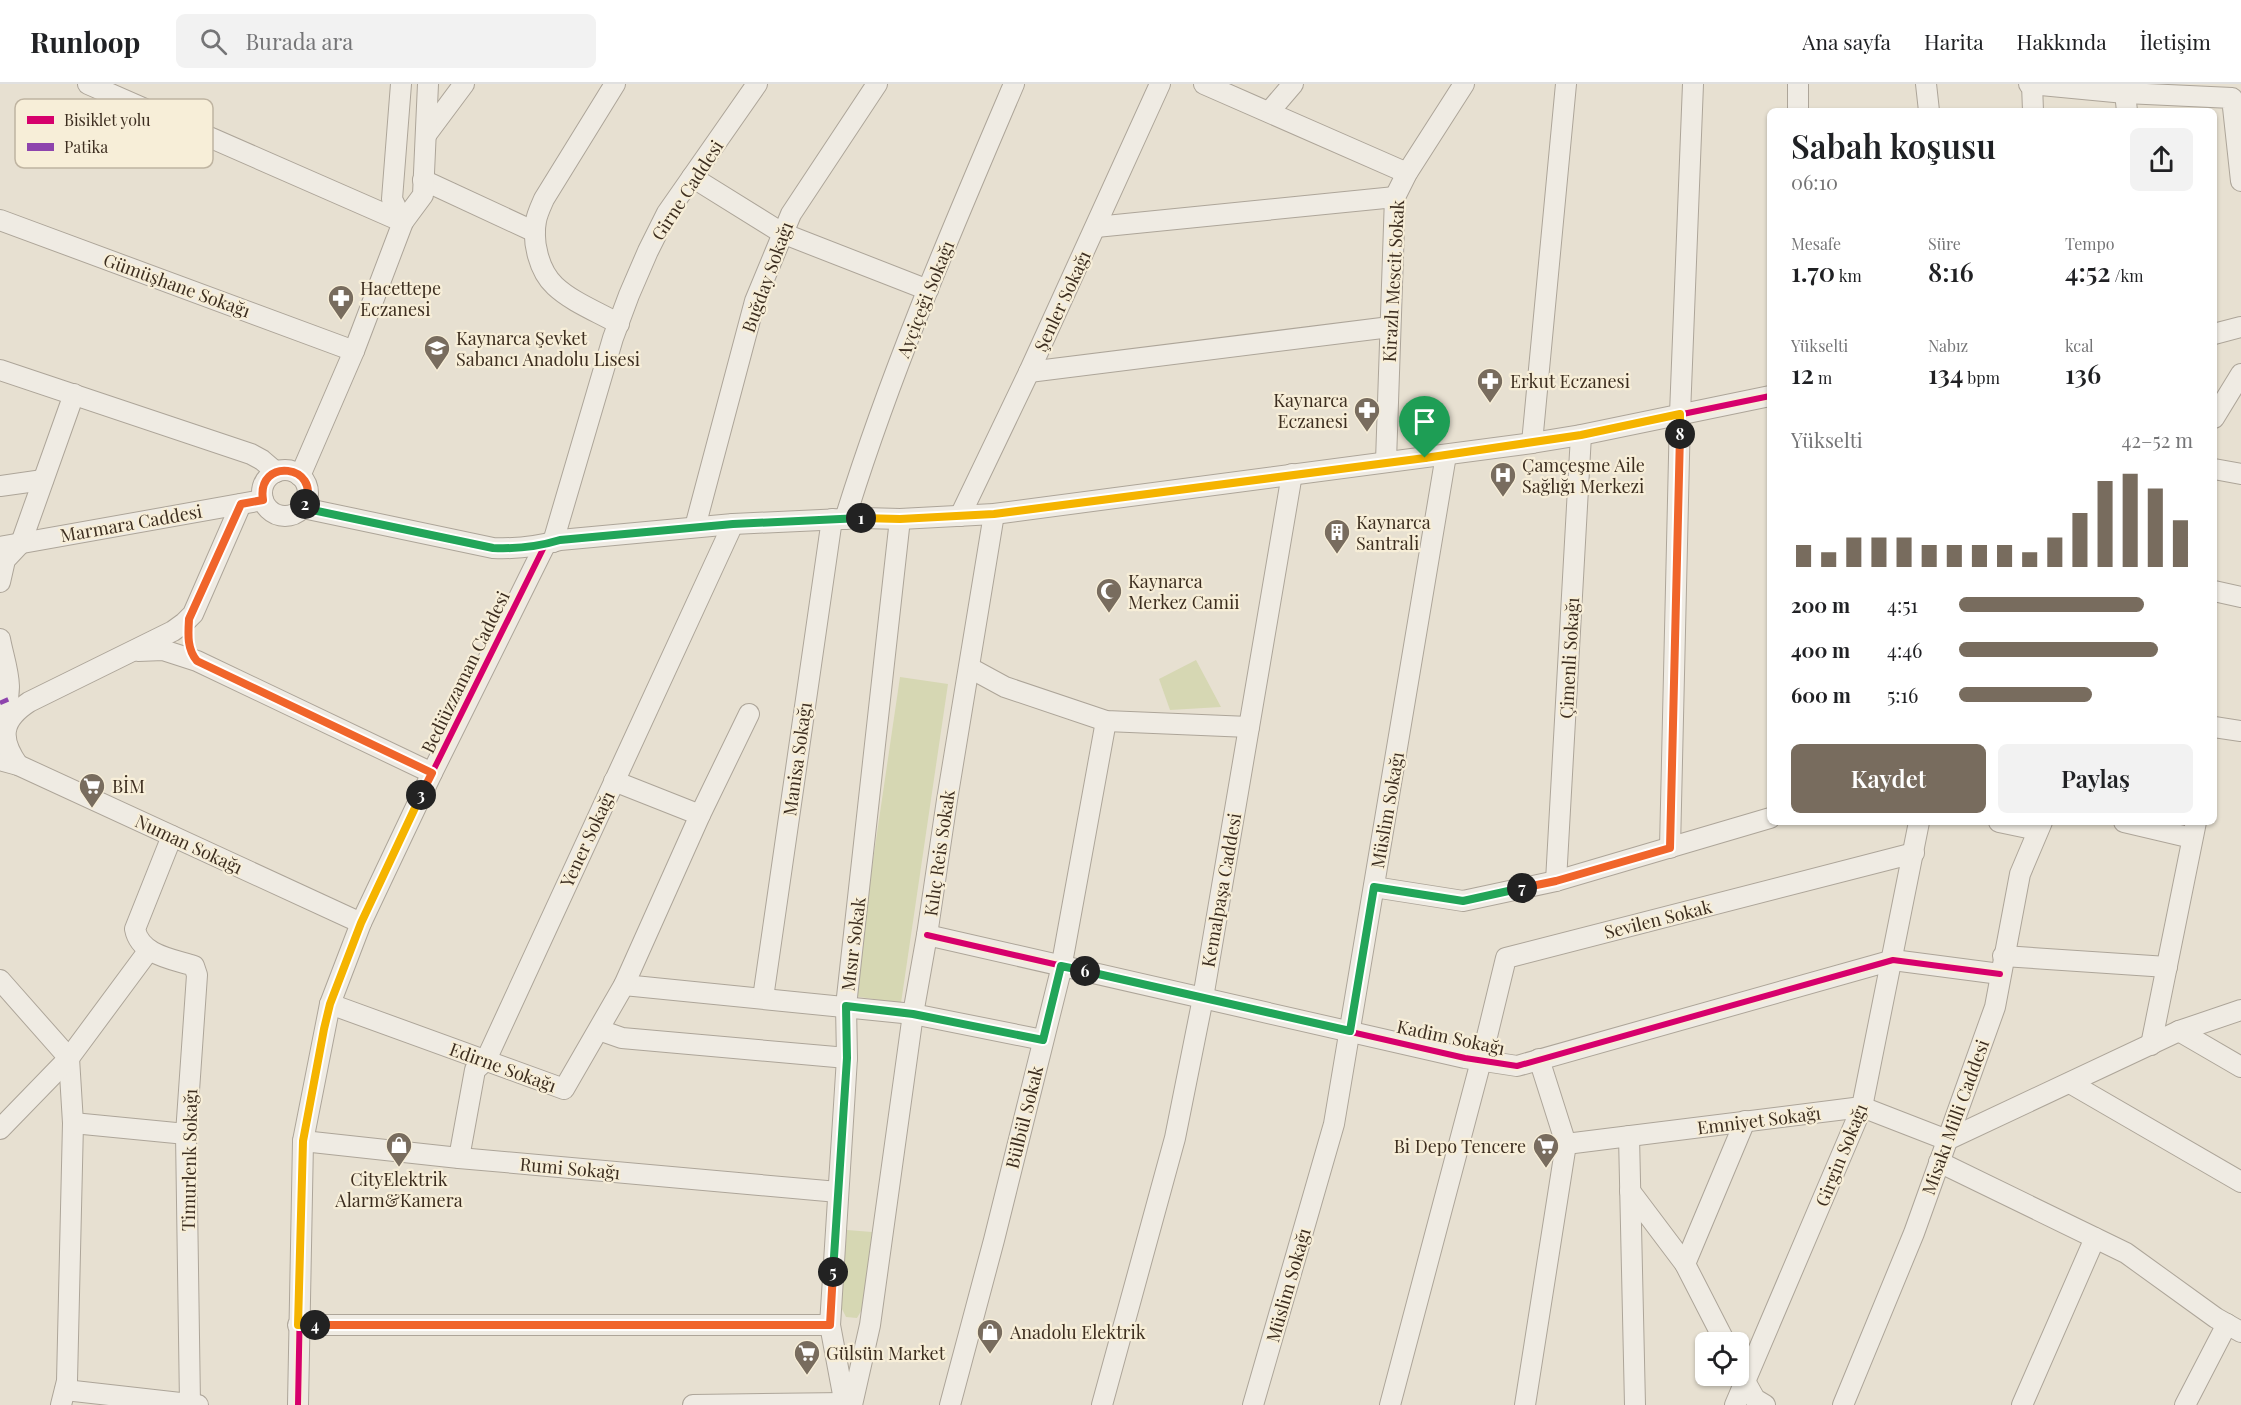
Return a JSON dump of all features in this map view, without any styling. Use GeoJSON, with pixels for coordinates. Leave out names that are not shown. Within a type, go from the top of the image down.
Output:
{"type":"FeatureCollection","features":[{"type":"Feature","properties":{"kind":"street"},"geometry":{"type":"LineString","coordinates":[[88,84],[122,99]]}},
{"type":"Feature","properties":{"kind":"street"},"geometry":{"type":"LineString","coordinates":[[401,84],[392,199],[403,222]]}},
{"type":"Feature","properties":{"kind":"street"},"geometry":{"type":"LineString","coordinates":[[300,476],[354,351],[403,222],[423,195],[428,84]]}},
{"type":"Feature","properties":{"kind":"street"},"geometry":{"type":"LineString","coordinates":[[426,135],[464,84]]}},
{"type":"Feature","properties":{"kind":"street"},"geometry":{"type":"LineString","coordinates":[[615,84],[544,199],[536,219],[535,232],[542,267],[554,285],[618,324]]}},
{"type":"Feature","properties":{"kind":"street","name":"Girne Caddesi"},"geometry":{"type":"LineString","coordinates":[[549,543],[618,324],[648,251],[667,213],[757,84]]}},
{"type":"Feature","properties":{"kind":"street","name":"Buğday Sokağı"},"geometry":{"type":"LineString","coordinates":[[695,527],[755,301],[782,234],[791,214],[877,84]]}},
{"type":"Feature","properties":{"kind":"street","name":"Ayçiçeği Sokağı"},"geometry":{"type":"LineString","coordinates":[[838,519],[928,290],[1014,84]]}},
{"type":"Feature","properties":{"kind":"street","name":"Şenler Sokağı"},"geometry":{"type":"LineString","coordinates":[[960,516],[1029,372],[1160,84]]}},
{"type":"Feature","properties":{"kind":"street"},"geometry":{"type":"LineString","coordinates":[[1204,84],[1407,173]]}},
{"type":"Feature","properties":{"kind":"street"},"geometry":{"type":"LineString","coordinates":[[1269,112],[1293,84]]}},
{"type":"Feature","properties":{"kind":"street","name":"Kirazlı Mescit Sokak"},"geometry":{"type":"LineString","coordinates":[[1386,461],[1395,196],[1407,173],[1464,84]]}},
{"type":"Feature","properties":{"kind":"street"},"geometry":{"type":"LineString","coordinates":[[1532,443],[1566,84]]}},
{"type":"Feature","properties":{"kind":"street"},"geometry":{"type":"LineString","coordinates":[[1670,848],[1680,414],[1693,84]]}},
{"type":"Feature","properties":{"kind":"street"},"geometry":{"type":"LineString","coordinates":[[1798,84],[1798,108]]}},
{"type":"Feature","properties":{"kind":"street"},"geometry":{"type":"LineString","coordinates":[[1926,84],[1929,108]]}},
{"type":"Feature","properties":{"kind":"street"},"geometry":{"type":"LineString","coordinates":[[2033,108],[2031,84],[2126,102],[2232,98],[2241,181]]}},
{"type":"Feature","properties":{"kind":"street"},"geometry":{"type":"LineString","coordinates":[[213,139],[403,222]]}},
{"type":"Feature","properties":{"kind":"street"},"geometry":{"type":"LineString","coordinates":[[692,177],[782,234],[928,290]]}},
{"type":"Feature","properties":{"kind":"street"},"geometry":{"type":"LineString","coordinates":[[423,180],[535,232]]}},
{"type":"Feature","properties":{"kind":"street"},"geometry":{"type":"LineString","coordinates":[[1096,227],[1395,196]]}},
{"type":"Feature","properties":{"kind":"street","name":"Gümüşhane Sokağı"},"geometry":{"type":"LineString","coordinates":[[0,220],[354,351]]}},
{"type":"Feature","properties":{"kind":"street"},"geometry":{"type":"LineString","coordinates":[[1029,372],[1390,327]]}},
{"type":"Feature","properties":{"kind":"street"},"geometry":{"type":"LineString","coordinates":[[2217,333],[2241,327]]}},
{"type":"Feature","properties":{"kind":"street"},"geometry":{"type":"LineString","coordinates":[[0,370],[250,454],[262,460],[276,472]]}},
{"type":"Feature","properties":{"kind":"street"},"geometry":{"type":"LineString","coordinates":[[2217,413],[2241,374]]}},
{"type":"Feature","properties":{"kind":"street"},"geometry":{"type":"LineString","coordinates":[[0,582],[5,560],[21,543],[74,394]]}},
{"type":"Feature","properties":{"kind":"street"},"geometry":{"type":"LineString","coordinates":[[303,508],[493,548],[512,549],[549,543],[733,524],[994,514],[1532,443],[1767,397]]}},
{"type":"Feature","properties":{"kind":"street","name":"Çimenli Sokağı"},"geometry":{"type":"LineString","coordinates":[[1556,881],[1581,435]]}},
{"type":"Feature","properties":{"kind":"street","name":"Müslim Sokağı"},"geometry":{"type":"LineString","coordinates":[[1253,1405],[1334,1124],[1446,455]]}},
{"type":"Feature","properties":{"kind":"street"},"geometry":{"type":"LineString","coordinates":[[289,470],[300,476],[305,482],[308,495],[303,508],[291,516],[277,515],[266,506],[262,493],[266,481],[276,472],[289,470]]}},
{"type":"Feature","properties":{"kind":"street"},"geometry":{"type":"LineString","coordinates":[[2217,470],[2241,474]]}},
{"type":"Feature","properties":{"kind":"street","name":"Kemalpaşa Caddesi"},"geometry":{"type":"LineString","coordinates":[[1102,1405],[1175,1138],[1203,998],[1292,474]]}},
{"type":"Feature","properties":{"kind":"street"},"geometry":{"type":"LineString","coordinates":[[0,486],[44,480]]}},
{"type":"Feature","properties":{"kind":"street","name":"Marmara Caddesi"},"geometry":{"type":"LineString","coordinates":[[0,547],[263,500]]}},
{"type":"Feature","properties":{"kind":"street"},"geometry":{"type":"LineString","coordinates":[[197,661],[189,646],[189,619],[241,504]]}},
{"type":"Feature","properties":{"kind":"street","name":"Kılıç Reis Sokak"},"geometry":{"type":"LineString","coordinates":[[847,1404],[870,1325],[913,1014],[994,514]]}},
{"type":"Feature","properties":{"kind":"street","name":"Manisa Sokağı"},"geometry":{"type":"LineString","coordinates":[[763,998],[838,519]]}},
{"type":"Feature","properties":{"kind":"street","name":"Mısır Sokak"},"geometry":{"type":"LineString","coordinates":[[847,1404],[830,1325],[847,1058],[846,1006],[900,519]]}},
{"type":"Feature","properties":{"kind":"street","name":"Yener Sokağı"},"geometry":{"type":"LineString","coordinates":[[459,1158],[475,1070],[486,1060],[733,524]]}},
{"type":"Feature","properties":{"kind":"street","name":"Bediüzzaman Caddesi"},"geometry":{"type":"LineString","coordinates":[[298,1405],[303,1141],[330,1004],[361,923],[432,773],[549,543]]}},
{"type":"Feature","properties":{"kind":"street"},"geometry":{"type":"LineString","coordinates":[[2217,592],[2241,597]]}},
{"type":"Feature","properties":{"kind":"street"},"geometry":{"type":"LineString","coordinates":[[9,763],[3,750],[1,733],[13,713],[28,702],[172,631],[189,619]]}},
{"type":"Feature","properties":{"kind":"street"},"geometry":{"type":"LineString","coordinates":[[0,639],[9,689],[3,705]]}},
{"type":"Feature","properties":{"kind":"street"},"geometry":{"type":"LineString","coordinates":[[128,653],[163,650],[197,661],[432,773]]}},
{"type":"Feature","properties":{"kind":"street"},"geometry":{"type":"LineString","coordinates":[[970,668],[1005,687],[1106,721],[1249,727]]}},
{"type":"Feature","properties":{"kind":"street","name":"Edirne Sokağı"},"geometry":{"type":"LineString","coordinates":[[330,1004],[564,1089],[624,985],[700,815],[749,714]]}},
{"type":"Feature","properties":{"kind":"street","name":"Bülbül Sokak"},"geometry":{"type":"LineString","coordinates":[[950,1405],[994,1240],[1061,966],[1106,721]]}},
{"type":"Feature","properties":{"kind":"street"},"geometry":{"type":"LineString","coordinates":[[2217,728],[2241,731]]}},
{"type":"Feature","properties":{"kind":"street","name":"Numan Sokağı"},"geometry":{"type":"LineString","coordinates":[[9,763],[361,923]]}},
{"type":"Feature","properties":{"kind":"street"},"geometry":{"type":"LineString","coordinates":[[614,781],[700,815]]}},
{"type":"Feature","properties":{"kind":"street"},"geometry":{"type":"LineString","coordinates":[[1374,887],[1463,901],[1556,881],[1767,819]]}},
{"type":"Feature","properties":{"kind":"street","name":"Girgin Sokağı"},"geometry":{"type":"LineString","coordinates":[[1749,1360],[1862,1107],[1919,825]]}},
{"type":"Feature","properties":{"kind":"street"},"geometry":{"type":"LineString","coordinates":[[2150,825],[2194,830],[2151,1045]]}},
{"type":"Feature","properties":{"kind":"street","name":"Misakı Milli Caddesi"},"geometry":{"type":"LineString","coordinates":[[1843,1405],[1914,1233],[1995,1007],[2020,874],[2040,826]]}},
{"type":"Feature","properties":{"kind":"street"},"geometry":{"type":"LineString","coordinates":[[0,1129],[69,1058],[148,950],[138,938],[135,929],[172,836]]}},
{"type":"Feature","properties":{"kind":"street","name":"Sevilen Sokak"},"geometry":{"type":"LineString","coordinates":[[1481,1061],[1506,958],[1914,853]]}},
{"type":"Feature","properties":{"kind":"street","name":"Kadim Sokağı"},"geometry":{"type":"LineString","coordinates":[[927,935],[1481,1061],[1517,1066],[1893,960],[2002,965],[2166,967]]}},
{"type":"Feature","properties":{"kind":"street","name":"Timurlenk Sokağı"},"geometry":{"type":"LineString","coordinates":[[148,950],[162,957],[194,966],[196,969],[186,1134],[194,1405]]}},
{"type":"Feature","properties":{"kind":"street"},"geometry":{"type":"LineString","coordinates":[[0,980],[69,1058],[73,1124],[67,1381],[63,1397],[194,1405]]}},
{"type":"Feature","properties":{"kind":"street"},"geometry":{"type":"LineString","coordinates":[[624,985],[913,1014],[1043,1040]]}},
{"type":"Feature","properties":{"kind":"street"},"geometry":{"type":"LineString","coordinates":[[1947,1140],[2179,1032],[2241,1010]]}},
{"type":"Feature","properties":{"kind":"street"},"geometry":{"type":"LineString","coordinates":[[598,1030],[622,1038],[847,1058]]}},
{"type":"Feature","properties":{"kind":"street"},"geometry":{"type":"LineString","coordinates":[[2179,1032],[2241,1067]]}},
{"type":"Feature","properties":{"kind":"street"},"geometry":{"type":"LineString","coordinates":[[1525,1405],[1566,1144],[1539,1059]]}},
{"type":"Feature","properties":{"kind":"street"},"geometry":{"type":"LineString","coordinates":[[1390,1405],[1481,1061]]}},
{"type":"Feature","properties":{"kind":"street"},"geometry":{"type":"LineString","coordinates":[[2070,1083],[2241,1182]]}},
{"type":"Feature","properties":{"kind":"street","name":"Emniyet Sokağı"},"geometry":{"type":"LineString","coordinates":[[1566,1144],[1862,1107],[1947,1140]]}},
{"type":"Feature","properties":{"kind":"street"},"geometry":{"type":"LineString","coordinates":[[1686,1264],[1745,1121]]}},
{"type":"Feature","properties":{"kind":"street"},"geometry":{"type":"LineString","coordinates":[[73,1124],[186,1134]]}},
{"type":"Feature","properties":{"kind":"street"},"geometry":{"type":"LineString","coordinates":[[1629,1136],[1635,1405]]}},
{"type":"Feature","properties":{"kind":"street","name":"Rumi Sokağı"},"geometry":{"type":"LineString","coordinates":[[303,1141],[459,1158],[838,1192]]}},
{"type":"Feature","properties":{"kind":"street"},"geometry":{"type":"LineString","coordinates":[[1940,1162],[2126,1253],[2234,1328],[2185,1405]]}},
{"type":"Feature","properties":{"kind":"street"},"geometry":{"type":"LineString","coordinates":[[1630,1191],[1686,1264],[1720,1332]]}},
{"type":"Feature","properties":{"kind":"street"},"geometry":{"type":"LineString","coordinates":[[2022,1405],[2095,1238]]}},
{"type":"Feature","properties":{"kind":"street"},"geometry":{"type":"LineString","coordinates":[[298,1325],[830,1325]]}},
{"type":"Feature","properties":{"kind":"street","name":"Girgin Sokağı"},"geometry":{"type":"LineString","coordinates":[[1735,1405],[1740,1386]]}},
{"type":"Feature","properties":{"kind":"street"},"geometry":{"type":"LineString","coordinates":[[1748,1386],[1755,1399],[1765,1405]]}},
{"type":"Feature","properties":{"kind":"street"},"geometry":{"type":"LineString","coordinates":[[693,1405],[847,1404]]}},
{"type":"Feature","properties":{"kind":"green space"},"geometry":{"type":"Polygon","coordinates":[[[1196,660],[1221,707],[1170,710],[1159,679],[1196,660]]]}},
{"type":"Feature","properties":{"kind":"green space"},"geometry":{"type":"Polygon","coordinates":[[[900,677],[948,684],[901,1003],[853,996],[900,677]]]}},
{"type":"Feature","properties":{"kind":"green space"},"geometry":{"type":"Polygon","coordinates":[[[847,1230],[872,1232],[864,1306],[857,1318],[846,1317],[840,1305],[847,1230]]]}},
{"type":"Feature","properties":{"kind":"marked path"},"geometry":{"type":"LineString","coordinates":[[0,703],[9,699]]}},
{"type":"Feature","properties":{"kind":"marked path"},"geometry":{"type":"LineString","coordinates":[[913,1014],[1043,1040]]}},
{"type":"Feature","properties":{"kind":"cycle path"},"geometry":{"type":"LineString","coordinates":[[303,508],[493,548],[519,548],[560,540],[733,524],[994,514],[1532,443],[1767,397]]}},
{"type":"Feature","properties":{"kind":"cycle path"},"geometry":{"type":"LineString","coordinates":[[298,1405],[303,1141],[330,1004],[361,923],[432,773],[545,545]]}},
{"type":"Feature","properties":{"kind":"cycle path"},"geometry":{"type":"LineString","coordinates":[[927,935],[1465,1058],[1517,1066],[1893,960],[2000,974]]}},
{"type":"Feature","properties":{"kind":"place","name":"Hacettepe Eczanesi"},"geometry":{"type":"Point","coordinates":[341,321]}},
{"type":"Feature","properties":{"kind":"place","name":"Kaynarca Şevket Sabancı Anadolu Lisesi"},"geometry":{"type":"Point","coordinates":[437,371]}},
{"type":"Feature","properties":{"kind":"place","name":"Erkut Eczanesi"},"geometry":{"type":"Point","coordinates":[1490,404]}},
{"type":"Feature","properties":{"kind":"place","name":"Kaynarca Eczanesi"},"geometry":{"type":"Point","coordinates":[1367,433]}},
{"type":"Feature","properties":{"kind":"place","name":"Çamçeşme Aile Sağlığı Merkezi"},"geometry":{"type":"Point","coordinates":[1503,498]}},
{"type":"Feature","properties":{"kind":"place","name":"Kaynarca Santrali"},"geometry":{"type":"Point","coordinates":[1337,555]}},
{"type":"Feature","properties":{"kind":"place","name":"Kaynarca Merkez Camii"},"geometry":{"type":"Point","coordinates":[1109,614]}},
{"type":"Feature","properties":{"kind":"place","name":"BİM"},"geometry":{"type":"Point","coordinates":[92,809]}},
{"type":"Feature","properties":{"kind":"place","name":"CityElektrik Alarm&Kamera"},"geometry":{"type":"Point","coordinates":[399,1168]}},
{"type":"Feature","properties":{"kind":"place","name":"Bi Depo Tencere"},"geometry":{"type":"Point","coordinates":[1546,1169]}},
{"type":"Feature","properties":{"kind":"place","name":"Anadolu Elektrik"},"geometry":{"type":"Point","coordinates":[990,1355]}},
{"type":"Feature","properties":{"kind":"place","name":"Gülsün Market"},"geometry":{"type":"Point","coordinates":[807,1376]}},
{"type":"Feature","properties":{"kind":"route"},"geometry":{"type":"LineString","coordinates":[[1680,414],[1670,848],[1556,881],[1463,901],[1374,887],[1350,1031],[1061,966],[1043,1040],[971,1024],[846,1006],[847,1058],[830,1325],[298,1325],[303,1141],[330,1004],[361,923],[432,773],[197,661],[192,654],[188,638],[189,619],[241,504],[263,500],[263,487],[270,476],[282,470],[289,470],[300,476],[308,488],[303,508],[493,548],[512,549],[545,545],[560,540],[733,524],[994,514],[1386,461],[1425,458],[1581,435],[1680,414]]}}]}
